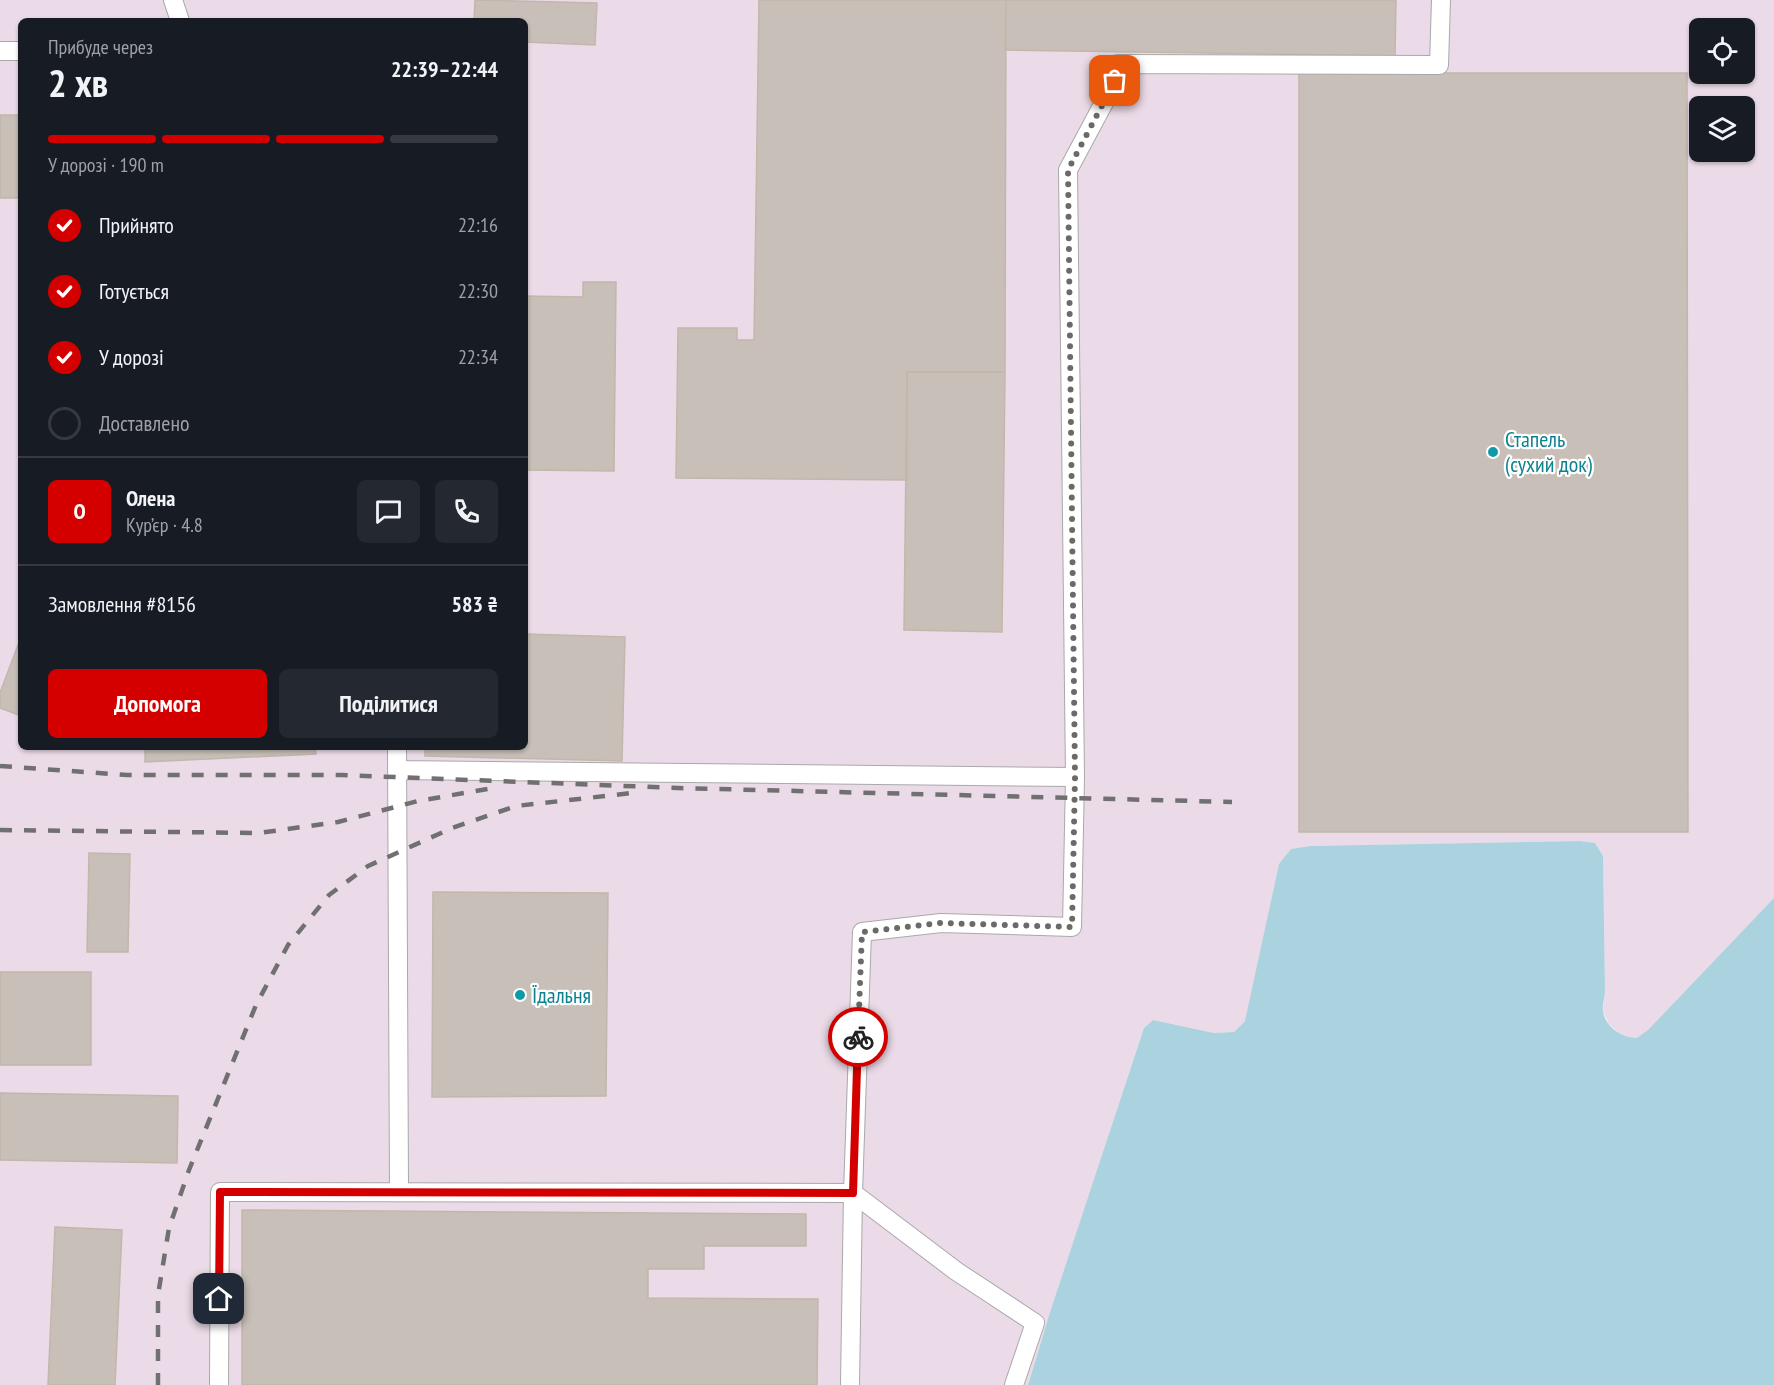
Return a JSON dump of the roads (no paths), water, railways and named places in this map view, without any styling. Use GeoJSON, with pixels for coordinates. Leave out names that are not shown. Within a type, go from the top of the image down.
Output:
{"type":"FeatureCollection","features":[{"type":"Feature","properties":{"kind":"lane"},"geometry":{"type":"LineString","coordinates":[[173,0],[179,18]]}},
{"type":"Feature","properties":{"kind":"lane"},"geometry":{"type":"LineString","coordinates":[[850,1385],[853,1193],[862,932],[941,923],[1072,927],[1075,777],[1068,170],[1115,81],[1117,64],[1439,65],[1441,0]]}},
{"type":"Feature","properties":{"kind":"lane"},"geometry":{"type":"LineString","coordinates":[[0,51],[18,51]]}},
{"type":"Feature","properties":{"kind":"lane"},"geometry":{"type":"LineString","coordinates":[[397,750],[399,1191]]}},
{"type":"Feature","properties":{"kind":"lane"},"geometry":{"type":"LineString","coordinates":[[397,770],[1075,777]]}},
{"type":"Feature","properties":{"kind":"lane"},"geometry":{"type":"LineString","coordinates":[[219,1385],[220,1192],[399,1191],[853,1193],[956,1271],[1035,1323],[1014,1385]]}},
{"type":"Feature","properties":{"kind":"water"},"geometry":{"type":"Polygon","coordinates":[[[1580,841],[1595,843],[1603,856],[1605,991],[1603,1011],[1611,1027],[1626,1036],[1637,1038],[1648,1030],[1774,898],[1774,1385],[1028,1385],[1144,1028],[1153,1020],[1214,1033],[1234,1032],[1245,1021],[1279,864],[1291,849],[1311,846],[1580,841]]]}},
{"type":"Feature","properties":{"kind":"railway"},"geometry":{"type":"LineString","coordinates":[[0,766],[127,775],[341,775],[678,788],[1232,802]]}},
{"type":"Feature","properties":{"kind":"railway"},"geometry":{"type":"LineString","coordinates":[[0,830],[259,833],[338,822],[418,801],[499,787]]}},
{"type":"Feature","properties":{"kind":"railway"},"geometry":{"type":"LineString","coordinates":[[158,1385],[158,1295],[169,1228],[189,1170],[256,1005],[288,945],[329,895],[368,866],[452,828],[516,806],[632,793]]}},
{"type":"Feature","properties":{"kind":"place","name":"Стапель (сухий док)"},"geometry":{"type":"Point","coordinates":[1493,452]}},
{"type":"Feature","properties":{"kind":"place","name":"Їдальня"},"geometry":{"type":"Point","coordinates":[520,995]}}]}
